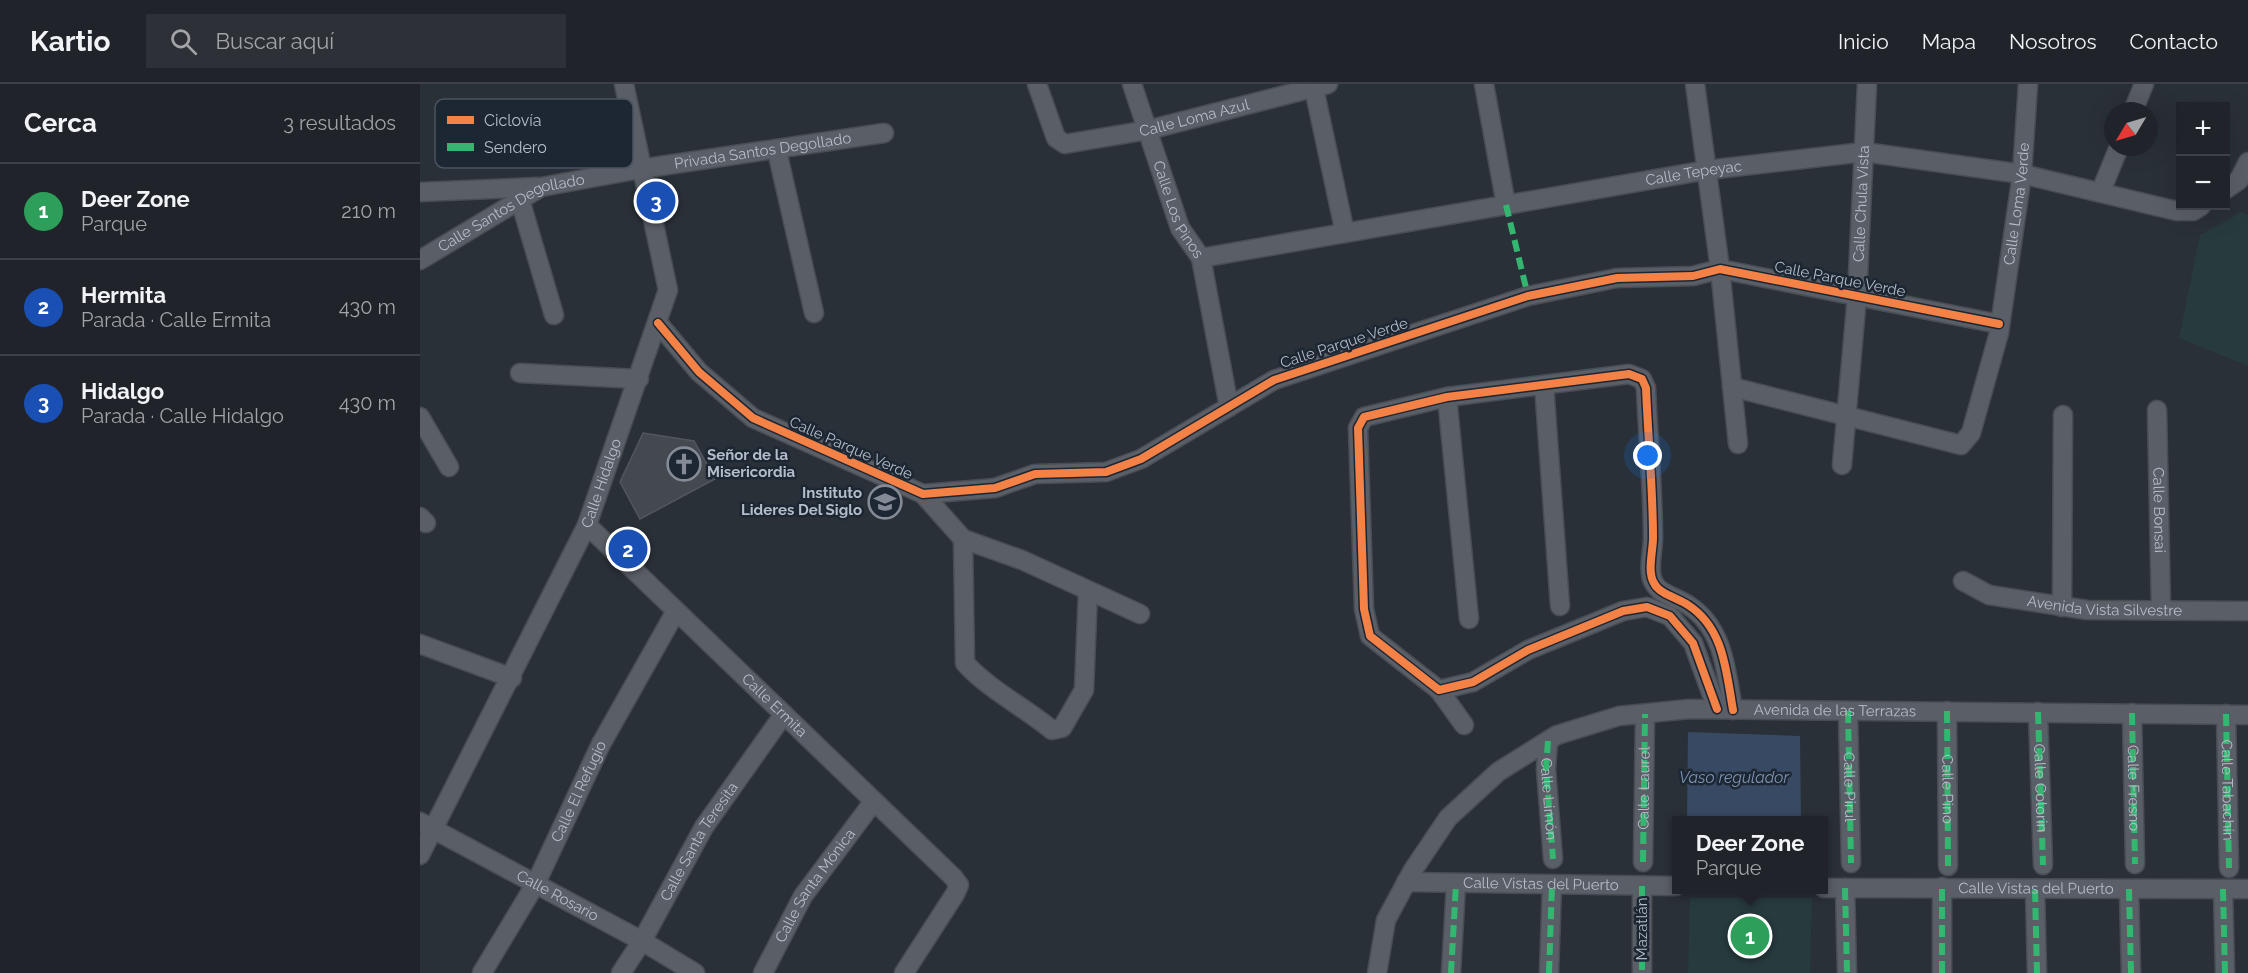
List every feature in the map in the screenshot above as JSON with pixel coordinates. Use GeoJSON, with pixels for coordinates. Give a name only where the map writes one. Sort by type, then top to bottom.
{"type":"FeatureCollection","features":[{"type":"Feature","properties":{"kind":"street","name":"Calle Hidalgo"},"geometry":{"type":"LineString","coordinates":[[624,84],[627,99]]}},
{"type":"Feature","properties":{"kind":"street","name":"Calle Loma Azul"},"geometry":{"type":"LineString","coordinates":[[1037,84],[1059,142],[1065,144],[1148,130],[1318,85]]}},
{"type":"Feature","properties":{"kind":"street","name":"Calle Los Pinos"},"geometry":{"type":"LineString","coordinates":[[1132,84],[1180,228],[1201,258],[1229,407]]}},
{"type":"Feature","properties":{"kind":"street"},"geometry":{"type":"LineString","coordinates":[[1484,84],[1506,205]]}},
{"type":"Feature","properties":{"kind":"street"},"geometry":{"type":"LineString","coordinates":[[1695,84],[1720,269],[1738,444]]}},
{"type":"Feature","properties":{"kind":"street","name":"Calle Chula Vista"},"geometry":{"type":"LineString","coordinates":[[1842,465],[1857,296],[1868,84]]}},
{"type":"Feature","properties":{"kind":"street","name":"Calle Loma Verde"},"geometry":{"type":"LineString","coordinates":[[1846,417],[1961,445],[1971,433],[1999,324],[2022,174],[2028,84]]}},
{"type":"Feature","properties":{"kind":"street"},"geometry":{"type":"LineString","coordinates":[[2137,102],[2144,84]]}},
{"type":"Feature","properties":{"kind":"street"},"geometry":{"type":"LineString","coordinates":[[1318,85],[1346,233]]}},
{"type":"Feature","properties":{"kind":"street","name":"Calle Hidalgo"},"geometry":{"type":"LineString","coordinates":[[420,855],[427,826],[512,678],[587,525],[669,290],[633,132]]}},
{"type":"Feature","properties":{"kind":"street","name":"Privada Santos Degollado"},"geometry":{"type":"LineString","coordinates":[[640,170],[884,133]]}},
{"type":"Feature","properties":{"kind":"street"},"geometry":{"type":"LineString","coordinates":[[777,151],[814,313]]}},
{"type":"Feature","properties":{"kind":"street","name":"Calle Tepeyac"},"geometry":{"type":"LineString","coordinates":[[1201,258],[1707,170],[1864,152],[2022,174],[2176,206]]}},
{"type":"Feature","properties":{"kind":"street"},"geometry":{"type":"LineString","coordinates":[[2101,191],[2115,156]]}},
{"type":"Feature","properties":{"kind":"street"},"geometry":{"type":"LineString","coordinates":[[2238,185],[2248,162]]}},
{"type":"Feature","properties":{"kind":"street","name":"Calle Santos Degollado"},"geometry":{"type":"LineString","coordinates":[[420,260],[541,187],[640,170]]}},
{"type":"Feature","properties":{"kind":"street"},"geometry":{"type":"LineString","coordinates":[[420,192],[541,187]]}},
{"type":"Feature","properties":{"kind":"street"},"geometry":{"type":"LineString","coordinates":[[520,200],[554,315]]}},
{"type":"Feature","properties":{"kind":"street","name":"Calle Parque Verde"},"geometry":{"type":"LineString","coordinates":[[658,323],[699,372],[753,418],[923,494],[995,488],[1035,474],[1106,472],[1141,459],[1274,380],[1528,296],[1617,278],[1693,276],[1720,269],[1999,324]]}},
{"type":"Feature","properties":{"kind":"street"},"geometry":{"type":"LineString","coordinates":[[520,374],[639,379]]}},
{"type":"Feature","properties":{"kind":"street"},"geometry":{"type":"LineString","coordinates":[[1464,725],[1439,690],[1370,636],[1364,609],[1358,428],[1364,417],[1374,412],[1447,397],[1629,374],[1642,379],[1646,388],[1653,538],[1651,577],[1654,584],[1688,605],[1714,630],[1723,657],[1725,709]]}},
{"type":"Feature","properties":{"kind":"street"},"geometry":{"type":"LineString","coordinates":[[1544,385],[1560,606]]}},
{"type":"Feature","properties":{"kind":"street"},"geometry":{"type":"LineString","coordinates":[[1732,387],[1846,417]]}},
{"type":"Feature","properties":{"kind":"street"},"geometry":{"type":"LineString","coordinates":[[1447,397],[1469,618]]}},
{"type":"Feature","properties":{"kind":"street","name":"Calle Bonsai"},"geometry":{"type":"LineString","coordinates":[[2157,410],[2161,610]]}},
{"type":"Feature","properties":{"kind":"street"},"geometry":{"type":"LineString","coordinates":[[2062,607],[2064,415]]}},
{"type":"Feature","properties":{"kind":"street"},"geometry":{"type":"LineString","coordinates":[[420,417],[449,467]]}},
{"type":"Feature","properties":{"kind":"street"},"geometry":{"type":"LineString","coordinates":[[923,494],[963,540],[1022,560],[1140,614]]}},
{"type":"Feature","properties":{"kind":"street","name":"Calle Ermita"},"geometry":{"type":"LineString","coordinates":[[587,525],[954,877],[959,885],[956,894],[904,973]]}},
{"type":"Feature","properties":{"kind":"street"},"geometry":{"type":"LineString","coordinates":[[963,540],[965,663],[975,675],[1021,705],[1052,730],[1062,728],[1084,690],[1088,591]]}},
{"type":"Feature","properties":{"kind":"street","name":"Avenida Vista Silvestre"},"geometry":{"type":"LineString","coordinates":[[1963,581],[1989,595],[2062,607],[2248,611]]}},
{"type":"Feature","properties":{"kind":"street"},"geometry":{"type":"LineString","coordinates":[[1439,690],[1473,682],[1528,650],[1623,611],[1647,607],[1670,616],[1694,643],[1725,709]]}},
{"type":"Feature","properties":{"kind":"street","name":"Calle El Refugio"},"geometry":{"type":"LineString","coordinates":[[482,973],[536,883],[601,744],[676,611]]}},
{"type":"Feature","properties":{"kind":"street"},"geometry":{"type":"LineString","coordinates":[[420,644],[512,678]]}},
{"type":"Feature","properties":{"kind":"street","name":"Avenida de las Terrazas"},"geometry":{"type":"LineString","coordinates":[[1377,973],[1386,920],[1406,882],[1448,818],[1498,772],[1557,735],[1619,716],[1689,709],[2248,715]]}},
{"type":"Feature","properties":{"kind":"street","name":"Calle Pirul"},"geometry":{"type":"LineString","coordinates":[[1848,711],[1851,864]]}},
{"type":"Feature","properties":{"kind":"street","name":"Calle Pino"},"geometry":{"type":"LineString","coordinates":[[1947,711],[1948,866]]}},
{"type":"Feature","properties":{"kind":"street","name":"Calle Colorin"},"geometry":{"type":"LineString","coordinates":[[2038,712],[2043,865]]}},
{"type":"Feature","properties":{"kind":"street","name":"Calle Fresno"},"geometry":{"type":"LineString","coordinates":[[2132,713],[2135,864]]}},
{"type":"Feature","properties":{"kind":"street","name":"Calle Santa Teresita"},"geometry":{"type":"LineString","coordinates":[[621,973],[642,941],[704,827],[784,714]]}},
{"type":"Feature","properties":{"kind":"street","name":"Calle Laurel"},"geometry":{"type":"LineString","coordinates":[[1643,862],[1645,714]]}},
{"type":"Feature","properties":{"kind":"street","name":"Calle Tabachín"},"geometry":{"type":"LineString","coordinates":[[2226,714],[2229,868]]}},
{"type":"Feature","properties":{"kind":"street","name":"Calle Limón"},"geometry":{"type":"LineString","coordinates":[[1548,741],[1546,770],[1553,859]]}},
{"type":"Feature","properties":{"kind":"street","name":"Calle Santa Mónica"},"geometry":{"type":"LineString","coordinates":[[763,973],[803,896],[874,801]]}},
{"type":"Feature","properties":{"kind":"street","name":"Calle Rosario"},"geometry":{"type":"LineString","coordinates":[[427,826],[642,941],[694,973]]}},
{"type":"Feature","properties":{"kind":"street","name":"Calle Vistas del Puerto"},"geometry":{"type":"LineString","coordinates":[[1406,882],[1672,886]]}},
{"type":"Feature","properties":{"kind":"street"},"geometry":{"type":"LineString","coordinates":[[1451,973],[1456,884]]}},
{"type":"Feature","properties":{"kind":"street"},"geometry":{"type":"LineString","coordinates":[[1549,973],[1552,885]]}},
{"type":"Feature","properties":{"kind":"street","name":"Mazatlán"},"geometry":{"type":"LineString","coordinates":[[1642,886],[1642,973]]}},
{"type":"Feature","properties":{"kind":"street"},"geometry":{"type":"LineString","coordinates":[[1942,887],[1942,973]]}},
{"type":"Feature","properties":{"kind":"street","name":"Calle Vistas del Puerto"},"geometry":{"type":"LineString","coordinates":[[1828,888],[2248,890]]}},
{"type":"Feature","properties":{"kind":"street"},"geometry":{"type":"LineString","coordinates":[[1845,888],[1847,973]]}},
{"type":"Feature","properties":{"kind":"street"},"geometry":{"type":"LineString","coordinates":[[2130,889],[2131,973]]}},
{"type":"Feature","properties":{"kind":"street"},"geometry":{"type":"LineString","coordinates":[[2223,889],[2225,973]]}},
{"type":"Feature","properties":{"kind":"street"},"geometry":{"type":"LineString","coordinates":[[2035,890],[2037,973]]}},
{"type":"Feature","properties":{"kind":"green space"},"geometry":{"type":"Polygon","coordinates":[[[2241,212],[2248,215],[2248,366],[2179,338],[2200,235],[2241,212]]]}},
{"type":"Feature","properties":{"kind":"green space"},"geometry":{"type":"Polygon","coordinates":[[[1690,898],[1812,898],[1810,973],[1688,973],[1690,898]]]}},
{"type":"Feature","properties":{"kind":"water","name":"Vaso regulador"},"geometry":{"type":"Polygon","coordinates":[[[1688,732],[1800,736],[1801,816],[1687,816],[1688,732]]]}},
{"type":"Feature","properties":{"kind":"building"},"geometry":{"type":"Polygon","coordinates":[[[643,433],[694,441],[715,479],[640,519],[620,482],[643,433]]]}},
{"type":"Feature","properties":{"kind":"marked path"},"geometry":{"type":"LineString","coordinates":[[1506,205],[1528,296]]}},
{"type":"Feature","properties":{"kind":"marked path"},"geometry":{"type":"LineString","coordinates":[[1848,711],[1851,863]]}},
{"type":"Feature","properties":{"kind":"marked path"},"geometry":{"type":"LineString","coordinates":[[1947,711],[1948,866]]}},
{"type":"Feature","properties":{"kind":"marked path"},"geometry":{"type":"LineString","coordinates":[[2038,712],[2043,865]]}},
{"type":"Feature","properties":{"kind":"marked path"},"geometry":{"type":"LineString","coordinates":[[2132,713],[2135,864]]}},
{"type":"Feature","properties":{"kind":"marked path"},"geometry":{"type":"LineString","coordinates":[[1643,862],[1645,714]]}},
{"type":"Feature","properties":{"kind":"marked path"},"geometry":{"type":"LineString","coordinates":[[2226,714],[2229,868]]}},
{"type":"Feature","properties":{"kind":"marked path"},"geometry":{"type":"LineString","coordinates":[[1548,741],[1546,769],[1553,859]]}},
{"type":"Feature","properties":{"kind":"marked path"},"geometry":{"type":"LineString","coordinates":[[1451,973],[1456,884]]}},
{"type":"Feature","properties":{"kind":"marked path"},"geometry":{"type":"LineString","coordinates":[[1549,973],[1552,885]]}},
{"type":"Feature","properties":{"kind":"marked path"},"geometry":{"type":"LineString","coordinates":[[1642,886],[1642,973]]}},
{"type":"Feature","properties":{"kind":"marked path"},"geometry":{"type":"LineString","coordinates":[[1942,887],[1942,973]]}},
{"type":"Feature","properties":{"kind":"marked path"},"geometry":{"type":"LineString","coordinates":[[1845,888],[1847,973]]}},
{"type":"Feature","properties":{"kind":"marked path"},"geometry":{"type":"LineString","coordinates":[[2129,889],[2131,973]]}},
{"type":"Feature","properties":{"kind":"marked path"},"geometry":{"type":"LineString","coordinates":[[2223,889],[2225,973]]}},
{"type":"Feature","properties":{"kind":"marked path"},"geometry":{"type":"LineString","coordinates":[[2035,890],[2037,973]]}},
{"type":"Feature","properties":{"kind":"cycle path"},"geometry":{"type":"LineString","coordinates":[[658,323],[699,372],[753,418],[923,494],[995,488],[1035,474],[1106,472],[1141,459],[1274,380],[1528,296],[1617,278],[1693,276],[1720,269],[1999,324]]}},
{"type":"Feature","properties":{"kind":"cycle path"},"geometry":{"type":"LineString","coordinates":[[1717,709],[1693,643],[1670,616],[1647,607],[1623,611],[1528,650],[1473,682],[1439,690],[1370,636],[1364,609],[1358,428],[1364,417],[1447,397],[1629,374],[1642,379],[1646,388],[1651,482],[1652,578],[1656,587],[1688,605],[1709,626],[1721,652],[1733,710]]}},
{"type":"Feature","properties":{"kind":"place","name":"Hidalgo"},"geometry":{"type":"Point","coordinates":[656,201]}},
{"type":"Feature","properties":{"kind":"place","name":"Señor de la Misericordia"},"geometry":{"type":"Point","coordinates":[684,464]}},
{"type":"Feature","properties":{"kind":"place","name":"Instituto Lideres Del Siglo"},"geometry":{"type":"Point","coordinates":[885,502]}},
{"type":"Feature","properties":{"kind":"place","name":"Hermita"},"geometry":{"type":"Point","coordinates":[628,549]}},
{"type":"Feature","properties":{"kind":"place","name":"Deer Zone"},"geometry":{"type":"Point","coordinates":[1750,936]}}]}
